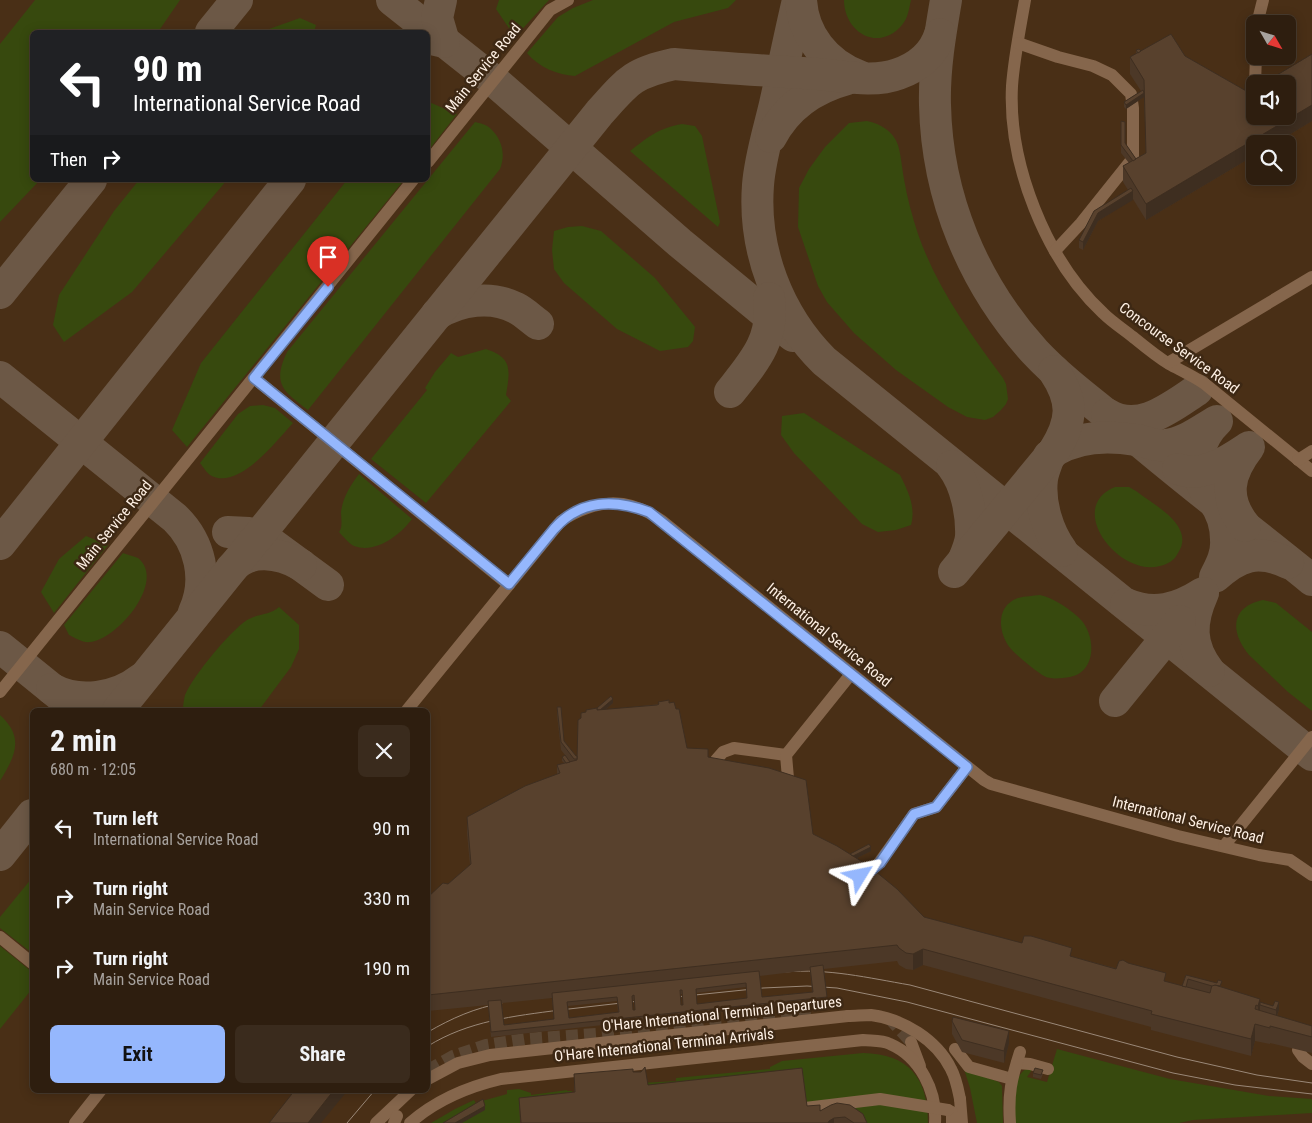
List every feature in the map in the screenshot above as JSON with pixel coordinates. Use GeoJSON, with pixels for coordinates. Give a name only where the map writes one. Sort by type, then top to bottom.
{"type":"FeatureCollection","features":[{"type":"Feature","properties":{"kind":"street","name":"Main Service Road"},"geometry":{"type":"LineString","coordinates":[[430,160],[550,10],[568,0]]}},
{"type":"Feature","properties":{"kind":"street","name":"Concourse Service Road"},"geometry":{"type":"LineString","coordinates":[[1025,0],[1012,86],[1012,112],[1021,170],[1042,227],[1055,251],[1075,281],[1104,314],[1168,363],[1189,373],[1205,384],[1312,471]]}},
{"type":"Feature","properties":{"kind":"street"},"geometry":{"type":"LineString","coordinates":[[1259,15],[1263,0]]}},
{"type":"Feature","properties":{"kind":"street"},"geometry":{"type":"LineString","coordinates":[[1018,43],[1058,57],[1093,66],[1112,75],[1130,94],[1133,108],[1134,158],[1081,223],[1055,251]]}},
{"type":"Feature","properties":{"kind":"street","name":"Main Service Road"},"geometry":{"type":"LineString","coordinates":[[0,692],[411,182]]}},
{"type":"Feature","properties":{"kind":"street"},"geometry":{"type":"LineString","coordinates":[[1168,363],[1312,277]]}},
{"type":"Feature","properties":{"kind":"street"},"geometry":{"type":"LineString","coordinates":[[254,378],[509,584]]}},
{"type":"Feature","properties":{"kind":"street"},"geometry":{"type":"LineString","coordinates":[[1298,460],[1312,451]]}},
{"type":"Feature","properties":{"kind":"street","name":"International Service Road"},"geometry":{"type":"LineString","coordinates":[[409,708],[561,521],[573,514],[601,504],[613,502],[626,504],[649,512],[662,521],[967,767],[991,784],[1107,817],[1258,855],[1290,860],[1312,875]]}},
{"type":"Feature","properties":{"kind":"street"},"geometry":{"type":"LineString","coordinates":[[789,790],[786,755],[851,674]]}},
{"type":"Feature","properties":{"kind":"street"},"geometry":{"type":"LineString","coordinates":[[1224,846],[1312,737]]}},
{"type":"Feature","properties":{"kind":"street"},"geometry":{"type":"LineString","coordinates":[[715,774],[716,760],[723,752],[734,748],[786,755]]}},
{"type":"Feature","properties":{"kind":"street"},"geometry":{"type":"LineString","coordinates":[[855,873],[870,862],[914,814],[936,807],[967,767]]}},
{"type":"Feature","properties":{"kind":"street"},"geometry":{"type":"LineString","coordinates":[[0,937],[30,961]]}},
{"type":"Feature","properties":{"kind":"street","name":"O'Hare International Terminal Departures"},"geometry":{"type":"LineString","coordinates":[[430,1078],[458,1063],[490,1055],[870,1015],[905,1026],[931,1043],[951,1069],[960,1099],[962,1123]]}},
{"type":"Feature","properties":{"kind":"street","name":"O'Hare International Terminal Arrivals"},"geometry":{"type":"LineString","coordinates":[[410,1123],[442,1100],[464,1089],[501,1079],[863,1040],[889,1043],[903,1052],[921,1071]]}},
{"type":"Feature","properties":{"kind":"street","name":"O'Hare International Terminal Arrivals"},"geometry":{"type":"LineString","coordinates":[[911,1042],[935,1102],[935,1123]]}},
{"type":"Feature","properties":{"kind":"street"},"geometry":{"type":"LineString","coordinates":[[955,1049],[969,1067],[1012,1079]]}},
{"type":"Feature","properties":{"kind":"street"},"geometry":{"type":"LineString","coordinates":[[1010,1123],[1009,1097],[1018,1057],[1030,1064],[1048,1069]]}},
{"type":"Feature","properties":{"kind":"street"},"geometry":{"type":"LineString","coordinates":[[74,1123],[99,1093]]}},
{"type":"Feature","properties":{"kind":"street"},"geometry":{"type":"LineString","coordinates":[[376,1123],[408,1093]]}},
{"type":"Feature","properties":{"kind":"street"},"geometry":{"type":"LineString","coordinates":[[805,1108],[880,1099],[948,1110],[952,1112],[952,1123]]}},
{"type":"Feature","properties":{"kind":"shaded area"},"geometry":{"type":"Polygon","coordinates":[[[0,0],[1312,0],[1312,1123],[0,1123],[0,0]]]}},
{"type":"Feature","properties":{"kind":"green space"},"geometry":{"type":"Polygon","coordinates":[[[35,0],[180,0],[159,30],[30,30],[30,182],[38,182],[0,222],[0,44],[35,0]]]}},
{"type":"Feature","properties":{"kind":"green space"},"geometry":{"type":"Polygon","coordinates":[[[499,0],[549,0],[515,37],[496,9],[499,0]]]}},
{"type":"Feature","properties":{"kind":"green space"},"geometry":{"type":"Polygon","coordinates":[[[593,0],[736,0],[728,8],[674,22],[575,76],[549,69],[527,53],[558,17],[573,8],[593,0]]]}},
{"type":"Feature","properties":{"kind":"green space"},"geometry":{"type":"Polygon","coordinates":[[[844,0],[911,0],[907,16],[902,25],[893,33],[873,38],[864,35],[856,29],[850,21],[844,0]]]}},
{"type":"Feature","properties":{"kind":"green space"},"geometry":{"type":"Polygon","coordinates":[[[300,18],[316,25],[315,30],[269,29],[300,18]]]}},
{"type":"Feature","properties":{"kind":"green space"},"geometry":{"type":"Polygon","coordinates":[[[430,102],[457,114],[430,148],[430,102]]]}},
{"type":"Feature","properties":{"kind":"green space"},"geometry":{"type":"Polygon","coordinates":[[[867,121],[886,129],[896,140],[910,207],[926,254],[955,309],[1006,384],[1008,399],[1001,410],[993,417],[985,420],[967,417],[948,407],[896,370],[854,333],[827,302],[818,286],[798,227],[799,188],[809,169],[825,147],[849,123],[867,121]]]}},
{"type":"Feature","properties":{"kind":"green space"},"geometry":{"type":"Polygon","coordinates":[[[475,122],[489,127],[500,142],[503,158],[500,169],[308,410],[286,392],[282,386],[280,372],[287,352],[426,182],[430,182],[430,177],[475,122]]]}},
{"type":"Feature","properties":{"kind":"green space"},"geometry":{"type":"Polygon","coordinates":[[[682,124],[695,126],[702,136],[720,222],[718,227],[630,151],[654,134],[682,124]]]}},
{"type":"Feature","properties":{"kind":"green space"},"geometry":{"type":"Polygon","coordinates":[[[137,182],[225,182],[132,292],[64,342],[53,325],[59,295],[114,211],[137,182]]]}},
{"type":"Feature","properties":{"kind":"green space"},"geometry":{"type":"Polygon","coordinates":[[[345,182],[402,182],[187,447],[172,430],[201,363],[345,182]]]}},
{"type":"Feature","properties":{"kind":"green space"},"geometry":{"type":"Polygon","coordinates":[[[582,226],[601,231],[655,278],[695,327],[693,341],[688,347],[660,351],[617,329],[564,283],[554,269],[552,250],[554,231],[582,226]]]}},
{"type":"Feature","properties":{"kind":"green space"},"geometry":{"type":"Polygon","coordinates":[[[486,349],[501,356],[508,366],[506,395],[511,401],[426,503],[371,459],[427,390],[425,388],[435,372],[451,353],[458,357],[486,349]]]}},
{"type":"Feature","properties":{"kind":"green space"},"geometry":{"type":"Polygon","coordinates":[[[263,405],[275,408],[293,423],[256,462],[244,470],[233,476],[221,478],[210,475],[200,463],[238,414],[250,406],[263,405]]]}},
{"type":"Feature","properties":{"kind":"green space"},"geometry":{"type":"Polygon","coordinates":[[[804,413],[900,475],[912,505],[911,525],[896,530],[878,532],[862,524],[794,453],[781,435],[782,416],[804,413]]]}},
{"type":"Feature","properties":{"kind":"green space"},"geometry":{"type":"Polygon","coordinates":[[[359,474],[412,519],[387,542],[362,548],[348,542],[339,532],[343,501],[359,474]]]}},
{"type":"Feature","properties":{"kind":"green space"},"geometry":{"type":"Polygon","coordinates":[[[1115,487],[1129,487],[1136,491],[1162,510],[1177,525],[1182,534],[1182,543],[1173,560],[1160,566],[1144,567],[1128,561],[1114,551],[1103,538],[1096,524],[1095,509],[1101,497],[1115,487]]]}},
{"type":"Feature","properties":{"kind":"green space"},"geometry":{"type":"Polygon","coordinates":[[[86,536],[108,545],[54,613],[41,592],[59,559],[86,536]]]}},
{"type":"Feature","properties":{"kind":"green space"},"geometry":{"type":"Polygon","coordinates":[[[123,553],[138,558],[145,568],[147,581],[143,594],[135,608],[125,621],[101,639],[87,642],[69,635],[64,625],[123,553]]]}},
{"type":"Feature","properties":{"kind":"green space"},"geometry":{"type":"Polygon","coordinates":[[[1040,595],[1068,609],[1087,628],[1090,636],[1091,654],[1085,669],[1079,674],[1064,678],[1044,676],[1011,649],[1003,636],[1001,621],[1005,607],[1018,598],[1040,595]]]}},
{"type":"Feature","properties":{"kind":"green space"},"geometry":{"type":"Polygon","coordinates":[[[1263,600],[1276,603],[1312,632],[1312,711],[1288,692],[1249,655],[1239,638],[1236,622],[1239,614],[1252,603],[1263,600]]]}},
{"type":"Feature","properties":{"kind":"green space"},"geometry":{"type":"Polygon","coordinates":[[[279,607],[299,625],[299,649],[291,667],[260,708],[183,708],[185,695],[189,687],[222,644],[247,620],[276,610],[279,607]]]}},
{"type":"Feature","properties":{"kind":"green space"},"geometry":{"type":"Polygon","coordinates":[[[0,715],[13,732],[15,747],[10,763],[0,781],[0,715]]]}},
{"type":"Feature","properties":{"kind":"green space"},"geometry":{"type":"Polygon","coordinates":[[[30,880],[30,951],[0,928],[0,917],[30,880]]]}},
{"type":"Feature","properties":{"kind":"green space"},"geometry":{"type":"Polygon","coordinates":[[[0,946],[30,970],[30,992],[0,1029],[0,946]]]}},
{"type":"Feature","properties":{"kind":"green space"},"geometry":{"type":"Polygon","coordinates":[[[1057,1049],[1170,1079],[1269,1096],[1312,1099],[1312,1113],[1193,1120],[1179,1123],[1015,1123],[1015,1092],[1019,1077],[1023,1071],[1029,1068],[1032,1070],[1027,1077],[1047,1082],[1057,1049]]]}},
{"type":"Feature","properties":{"kind":"green space"},"geometry":{"type":"Polygon","coordinates":[[[863,1053],[879,1054],[893,1058],[913,1072],[920,1081],[924,1093],[928,1123],[853,1123],[648,1101],[641,1083],[676,1081],[676,1078],[770,1069],[770,1067],[782,1061],[863,1053]]]}},
{"type":"Feature","properties":{"kind":"green space"},"geometry":{"type":"Polygon","coordinates":[[[964,1069],[999,1082],[1002,1086],[1003,1123],[977,1123],[964,1069]]]}},
{"type":"Feature","properties":{"kind":"green space"},"geometry":{"type":"Polygon","coordinates":[[[519,1089],[531,1093],[531,1095],[567,1090],[572,1091],[573,1097],[520,1114],[520,1123],[431,1123],[474,1100],[477,1105],[482,1101],[507,1094],[507,1090],[519,1089]]]}},
{"type":"Feature","properties":{"kind":"building"},"geometry":{"type":"Polygon","coordinates":[[[1171,34],[1185,56],[1246,91],[1246,125],[1278,125],[1262,135],[1246,135],[1246,144],[1146,204],[1123,166],[1146,153],[1144,80],[1130,57],[1171,34]]]}},
{"type":"Feature","properties":{"kind":"building"},"geometry":{"type":"Polygon","coordinates":[[[1312,54],[1312,105],[1296,115],[1296,75],[1277,75],[1312,54]]]}},
{"type":"Feature","properties":{"kind":"building"},"geometry":{"type":"Polygon","coordinates":[[[1143,90],[1144,93],[1126,105],[1124,102],[1143,90]]]}},
{"type":"Feature","properties":{"kind":"building"},"geometry":{"type":"Polygon","coordinates":[[[1121,121],[1125,122],[1125,143],[1136,159],[1133,161],[1121,145],[1121,121]]]}},
{"type":"Feature","properties":{"kind":"building"},"geometry":{"type":"Polygon","coordinates":[[[1131,188],[1133,191],[1098,213],[1083,242],[1079,240],[1094,211],[1131,188]]]}},
{"type":"Feature","properties":{"kind":"building"},"geometry":{"type":"Polygon","coordinates":[[[611,696],[613,699],[600,710],[597,710],[597,708],[611,696]]]}},
{"type":"Feature","properties":{"kind":"building"},"geometry":{"type":"Polygon","coordinates":[[[669,700],[669,703],[674,702],[676,709],[679,709],[687,748],[708,749],[708,757],[769,768],[806,780],[813,834],[869,866],[897,889],[924,917],[1022,943],[1024,936],[1031,936],[1072,948],[1070,956],[1116,969],[1119,961],[1123,960],[1166,973],[1164,981],[1210,993],[1212,985],[1215,985],[1260,999],[1255,1009],[1312,1026],[1312,1037],[1255,1024],[1251,1039],[1151,1014],[1152,1011],[923,949],[913,954],[906,953],[897,945],[430,995],[430,895],[443,883],[448,884],[471,864],[467,817],[525,786],[560,773],[557,765],[577,760],[578,720],[581,718],[581,713],[597,708],[597,710],[657,705],[659,704],[658,702],[669,700]]]}},
{"type":"Feature","properties":{"kind":"building"},"geometry":{"type":"Polygon","coordinates":[[[557,707],[561,707],[564,741],[577,756],[577,759],[574,759],[561,742],[557,707]]]}},
{"type":"Feature","properties":{"kind":"building"},"geometry":{"type":"Polygon","coordinates":[[[565,755],[570,762],[566,763],[562,757],[565,755]]]}},
{"type":"Feature","properties":{"kind":"building"},"geometry":{"type":"Polygon","coordinates":[[[869,844],[871,847],[853,856],[850,854],[869,844]]]}},
{"type":"Feature","properties":{"kind":"building"},"geometry":{"type":"Polygon","coordinates":[[[823,965],[827,997],[491,1032],[488,1001],[501,1000],[504,1025],[554,1019],[552,993],[759,971],[762,997],[813,992],[810,967],[823,965]],[[746,983],[696,989],[697,1004],[747,998],[746,983]],[[680,990],[681,1005],[683,1005],[682,990],[680,990]],[[634,995],[632,996],[633,1010],[635,1010],[634,995]],[[617,997],[567,1002],[569,1018],[619,1012],[617,997]]]}},
{"type":"Feature","properties":{"kind":"building"},"geometry":{"type":"Polygon","coordinates":[[[1186,975],[1217,983],[1218,980],[1222,981],[1220,986],[1212,986],[1188,979],[1186,987],[1182,986],[1186,975]]]}},
{"type":"Feature","properties":{"kind":"building"},"geometry":{"type":"Polygon","coordinates":[[[1275,1001],[1279,1002],[1276,1010],[1260,1005],[1260,1002],[1273,1006],[1275,1001]]]}},
{"type":"Feature","properties":{"kind":"building"},"geometry":{"type":"Polygon","coordinates":[[[953,1017],[1009,1031],[1004,1051],[962,1040],[952,1021],[953,1017]]]}},
{"type":"Feature","properties":{"kind":"building"},"geometry":{"type":"Polygon","coordinates":[[[645,1067],[648,1085],[802,1068],[807,1106],[820,1105],[820,1111],[837,1103],[850,1105],[863,1114],[867,1123],[854,1123],[845,1117],[834,1118],[828,1123],[521,1123],[519,1098],[575,1092],[574,1074],[633,1069],[633,1072],[641,1072],[645,1067]]]}},
{"type":"Feature","properties":{"kind":"building"},"geometry":{"type":"Polygon","coordinates":[[[1035,1068],[1043,1070],[1041,1075],[1033,1073],[1035,1068]]]}},
{"type":"Feature","properties":{"kind":"building"},"geometry":{"type":"Polygon","coordinates":[[[293,1093],[332,1093],[308,1123],[269,1123],[293,1093]]]}},
{"type":"Feature","properties":{"kind":"building"},"geometry":{"type":"Polygon","coordinates":[[[483,1099],[485,1106],[455,1123],[443,1123],[483,1099]]]}},
{"type":"Feature","properties":{"kind":"taxiway"},"geometry":{"type":"LineString","coordinates":[[213,30],[237,0]]}},
{"type":"Feature","properties":{"kind":"taxiway"},"geometry":{"type":"LineString","coordinates":[[392,0],[430,30]]}},
{"type":"Feature","properties":{"kind":"taxiway"},"geometry":{"type":"LineString","coordinates":[[435,40],[444,42],[437,18],[441,0]]}},
{"type":"Feature","properties":{"kind":"taxiway"},"geometry":{"type":"LineString","coordinates":[[798,0],[765,144],[758,185],[760,233],[765,257],[772,280],[794,323],[824,361],[1312,755]]}},
{"type":"Feature","properties":{"kind":"taxiway"},"geometry":{"type":"LineString","coordinates":[[801,0],[806,25],[818,47],[836,64],[859,76]]}},
{"type":"Feature","properties":{"kind":"taxiway"},"geometry":{"type":"LineString","coordinates":[[946,0],[935,79],[937,139],[951,206],[962,238],[994,298],[1013,326],[1059,376],[1312,580]]}},
{"type":"Feature","properties":{"kind":"taxiway"},"geometry":{"type":"LineString","coordinates":[[430,30],[493,80],[680,243],[793,336]]}},
{"type":"Feature","properties":{"kind":"taxiway"},"geometry":{"type":"LineString","coordinates":[[120,708],[600,112],[631,80],[649,71],[674,64],[858,78],[889,77],[912,68],[924,59],[934,48],[940,34]]}},
{"type":"Feature","properties":{"kind":"taxiway"},"geometry":{"type":"LineString","coordinates":[[771,137],[793,107],[813,93],[847,79]]}},
{"type":"Feature","properties":{"kind":"taxiway"},"geometry":{"type":"LineString","coordinates":[[0,293],[89,182]]}},
{"type":"Feature","properties":{"kind":"taxiway"},"geometry":{"type":"LineString","coordinates":[[0,544],[288,182]]}},
{"type":"Feature","properties":{"kind":"taxiway"},"geometry":{"type":"LineString","coordinates":[[730,392],[754,360],[766,338],[770,313],[769,298]]}},
{"type":"Feature","properties":{"kind":"taxiway"},"geometry":{"type":"LineString","coordinates":[[437,314],[456,305],[486,300],[496,301],[516,308],[538,324]]}},
{"type":"Feature","properties":{"kind":"taxiway"},"geometry":{"type":"LineString","coordinates":[[954,572],[1054,451],[1065,430],[1069,411],[1068,402],[1061,382],[1054,371]]}},
{"type":"Feature","properties":{"kind":"taxiway"},"geometry":{"type":"LineString","coordinates":[[0,377],[175,518],[184,528],[191,538],[200,562],[201,587],[199,600],[194,612]]}},
{"type":"Feature","properties":{"kind":"taxiway"},"geometry":{"type":"LineString","coordinates":[[1107,414],[1119,419],[1143,420],[1166,410],[1197,390]]}},
{"type":"Feature","properties":{"kind":"taxiway"},"geometry":{"type":"LineString","coordinates":[[1054,451],[1073,442],[1104,437],[1136,440],[1158,445],[1173,444],[1193,436],[1217,421],[1202,443],[1198,461],[1200,479],[1218,509],[1225,529],[1226,550],[1215,577],[1232,564],[1249,556],[1267,556],[1288,563]]}},
{"type":"Feature","properties":{"kind":"taxiway"},"geometry":{"type":"LineString","coordinates":[[1178,469],[1188,471],[1206,470],[1233,458],[1249,447],[1236,467],[1231,486],[1233,506],[1245,526]]}},
{"type":"Feature","properties":{"kind":"taxiway"},"geometry":{"type":"LineString","coordinates":[[1049,456],[1041,488],[1043,507],[1049,526],[1062,551]]}},
{"type":"Feature","properties":{"kind":"taxiway"},"geometry":{"type":"LineString","coordinates":[[952,466],[961,481],[970,519],[971,540],[964,559]]}},
{"type":"Feature","properties":{"kind":"taxiway"},"geometry":{"type":"LineString","coordinates":[[228,532],[249,533],[268,541],[328,585]]}},
{"type":"Feature","properties":{"kind":"taxiway"},"geometry":{"type":"LineString","coordinates":[[231,569],[247,557],[265,554],[284,557],[301,565]]}},
{"type":"Feature","properties":{"kind":"taxiway"},"geometry":{"type":"LineString","coordinates":[[1126,604],[1146,610],[1166,609],[1194,599],[1203,593],[1196,614],[1194,633],[1198,652],[1209,671]]}},
{"type":"Feature","properties":{"kind":"taxiway"},"geometry":{"type":"LineString","coordinates":[[1115,701],[1180,621]]}},
{"type":"Feature","properties":{"kind":"taxiway"},"geometry":{"type":"LineString","coordinates":[[0,647],[68,702]]}},
{"type":"Feature","properties":{"kind":"taxiway"},"geometry":{"type":"LineString","coordinates":[[52,689],[74,696],[98,697],[121,691],[141,679]]}},
{"type":"Feature","properties":{"kind":"taxiway"},"geometry":{"type":"LineString","coordinates":[[0,855],[30,818]]}},
{"type":"Feature","properties":{"kind":"tunnel"},"geometry":{"type":"LineString","coordinates":[[430,1069],[453,1056],[486,1045],[525,1039],[596,1034],[723,1020],[816,1014]]}},
{"type":"Feature","properties":{"kind":"tunnel"},"geometry":{"type":"LineString","coordinates":[[889,1018],[911,1042]]}},
{"type":"Feature","properties":{"kind":"tram line"},"geometry":{"type":"LineString","coordinates":[[785,972],[816,971],[910,985],[1177,1057],[1257,1075],[1312,1083]]}},
{"type":"Feature","properties":{"kind":"tram line"},"geometry":{"type":"LineString","coordinates":[[666,998],[763,988],[807,986],[837,988],[907,1002],[1173,1073],[1235,1085],[1312,1094]]}},
{"type":"Feature","properties":{"kind":"tram line"},"geometry":{"type":"LineString","coordinates":[[430,1045],[475,1025],[509,1017],[648,1000]]}},
{"type":"Feature","properties":{"kind":"tram line"},"geometry":{"type":"LineString","coordinates":[[430,1031],[464,1014],[502,1003]]}},
{"type":"Feature","properties":{"kind":"tram line"},"geometry":{"type":"LineString","coordinates":[[347,1123],[372,1093]]}},
{"type":"Feature","properties":{"kind":"route"},"geometry":{"type":"LineString","coordinates":[[328,287],[254,378],[509,584],[561,521],[573,514],[587,507],[613,502],[626,504],[649,512],[967,767],[936,807],[914,814],[880,863],[868,873],[860,876]]}}]}
